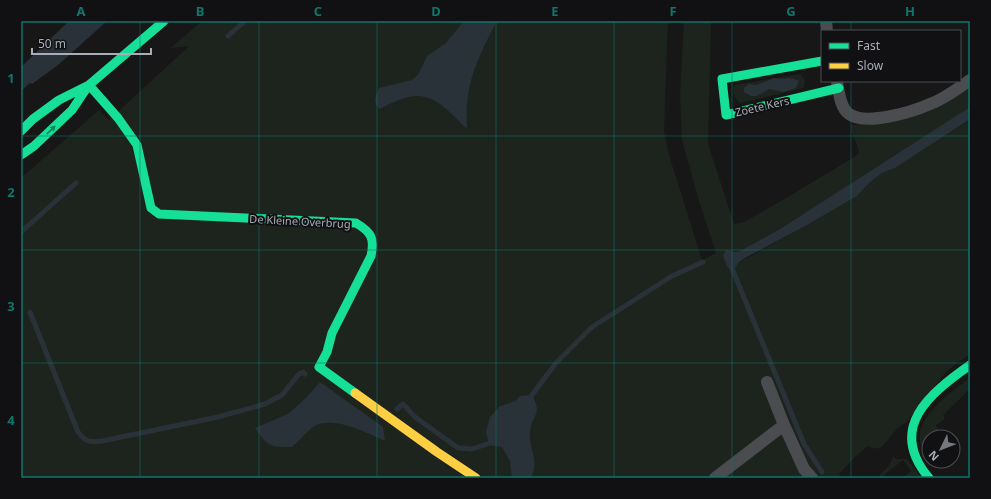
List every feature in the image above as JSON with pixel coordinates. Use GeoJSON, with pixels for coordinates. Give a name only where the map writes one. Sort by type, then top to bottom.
{"type":"FeatureCollection","features":[{"type":"Feature","properties":{"kind":"street"},"geometry":{"type":"LineString","coordinates":[[21,132],[33,119],[59,100],[89,85],[164,21]]}},
{"type":"Feature","properties":{"kind":"street","name":"Zoete Kers"},"geometry":{"type":"LineString","coordinates":[[821,61],[722,79],[726,115],[838,85],[843,106],[848,114],[867,119],[905,112],[931,104],[952,93],[970,80]]}},
{"type":"Feature","properties":{"kind":"street"},"geometry":{"type":"LineString","coordinates":[[21,155],[34,146],[72,110],[89,85]]}},
{"type":"Feature","properties":{"kind":"street","name":"De Kleine Overbrug"},"geometry":{"type":"LineString","coordinates":[[89,85],[118,118],[137,145],[151,208],[159,214],[356,223],[367,229],[374,246],[371,256],[332,333],[327,352],[319,367],[437,452],[476,478]]}},
{"type":"Feature","properties":{"kind":"street"},"geometry":{"type":"LineString","coordinates":[[929,478],[916,459],[912,447],[911,433],[914,419],[922,406],[933,394],[970,365]]}},
{"type":"Feature","properties":{"kind":"street"},"geometry":{"type":"LineString","coordinates":[[767,382],[804,469],[812,478]]}},
{"type":"Feature","properties":{"kind":"street"},"geometry":{"type":"LineString","coordinates":[[715,478],[784,425]]}},
{"type":"Feature","properties":{"kind":"shaded area"},"geometry":{"type":"Polygon","coordinates":[[[69,21],[107,21],[58,65],[32,84],[30,83],[21,91],[21,67],[69,21]]]}},
{"type":"Feature","properties":{"kind":"shaded area"},"geometry":{"type":"Polygon","coordinates":[[[202,21],[668,21],[664,131],[669,155],[702,260],[716,253],[699,201],[682,140],[680,96],[684,21],[711,21],[708,144],[734,224],[744,222],[856,156],[859,152],[851,125],[867,124],[970,86],[970,107],[780,229],[740,251],[737,252],[729,250],[738,263],[857,196],[869,183],[882,173],[895,168],[970,119],[970,354],[945,373],[906,423],[900,426],[883,445],[879,448],[868,446],[856,456],[839,474],[841,478],[21,478],[21,178],[99,110],[109,120],[189,46],[171,48],[202,21]]]}},
{"type":"Feature","properties":{"kind":"shaded area"},"geometry":{"type":"Polygon","coordinates":[[[464,21],[497,21],[483,48],[473,73],[468,99],[467,129],[438,102],[430,98],[414,96],[380,109],[376,105],[375,99],[379,88],[412,80],[418,75],[427,56],[446,43],[464,21]]]}},
{"type":"Feature","properties":{"kind":"shaded area"},"geometry":{"type":"Polygon","coordinates":[[[800,74],[805,80],[804,88],[740,103],[736,99],[733,92],[734,85],[772,79],[756,85],[747,95],[755,96],[769,89],[785,92],[786,78],[780,80],[775,78],[800,74]]]}},
{"type":"Feature","properties":{"kind":"shaded area"},"geometry":{"type":"Polygon","coordinates":[[[774,78],[792,78],[799,81],[796,88],[784,92],[769,89],[757,96],[750,96],[744,92],[744,88],[749,84],[756,85],[774,78]]]}},
{"type":"Feature","properties":{"kind":"shaded area"},"geometry":{"type":"Polygon","coordinates":[[[970,107],[970,119],[895,168],[882,173],[869,183],[857,196],[745,258],[738,263],[735,268],[728,268],[723,256],[726,250],[737,252],[740,251],[780,229],[970,107]]]}},
{"type":"Feature","properties":{"kind":"shaded area"},"geometry":{"type":"Polygon","coordinates":[[[970,378],[970,393],[968,391],[943,415],[945,419],[936,425],[938,429],[921,429],[921,443],[920,438],[921,428],[927,417],[943,399],[970,378]]]}},
{"type":"Feature","properties":{"kind":"shaded area"},"geometry":{"type":"Polygon","coordinates":[[[320,382],[383,427],[385,441],[349,426],[329,423],[313,427],[292,447],[270,445],[263,439],[255,428],[288,414],[306,398],[320,382]]]}},
{"type":"Feature","properties":{"kind":"shaded area"},"geometry":{"type":"Polygon","coordinates":[[[532,395],[537,407],[530,431],[534,460],[533,471],[531,478],[512,478],[510,461],[502,447],[489,444],[486,432],[490,417],[500,406],[516,401],[520,396],[532,395]]]}},
{"type":"Feature","properties":{"kind":"shaded area"},"geometry":{"type":"Polygon","coordinates":[[[893,456],[896,459],[907,459],[922,478],[903,478],[911,471],[903,460],[878,478],[888,466],[893,456]]]}},
{"type":"Feature","properties":{"kind":"waterway"},"geometry":{"type":"LineString","coordinates":[[228,36],[245,21]]}},
{"type":"Feature","properties":{"kind":"waterway"},"geometry":{"type":"LineString","coordinates":[[21,232],[76,183]]}},
{"type":"Feature","properties":{"kind":"waterway"},"geometry":{"type":"LineString","coordinates":[[729,261],[804,444],[822,472]]}},
{"type":"Feature","properties":{"kind":"waterway"},"geometry":{"type":"LineString","coordinates":[[530,400],[532,395],[556,363],[592,327],[672,276],[703,262]]}},
{"type":"Feature","properties":{"kind":"waterway"},"geometry":{"type":"LineString","coordinates":[[30,312],[78,432],[88,441],[102,441],[218,417],[265,404],[282,395],[299,374],[303,372],[305,374]]}},
{"type":"Feature","properties":{"kind":"waterway"},"geometry":{"type":"LineString","coordinates":[[397,409],[403,404],[415,417],[458,448],[472,449],[493,442]]}},
{"type":"Feature","properties":{"kind":"traffic: fast"},"geometry":{"type":"LineString","coordinates":[[21,131],[33,119],[59,100],[89,85],[164,21]]}},
{"type":"Feature","properties":{"kind":"traffic: fast"},"geometry":{"type":"LineString","coordinates":[[821,61],[722,79],[726,115],[839,88]]}},
{"type":"Feature","properties":{"kind":"traffic: fast"},"geometry":{"type":"LineString","coordinates":[[89,85],[118,118],[137,145],[151,208],[159,214],[356,223],[365,229],[371,236],[372,240],[371,256],[332,333],[327,352],[319,367],[355,393]]}},
{"type":"Feature","properties":{"kind":"traffic: fast"},"geometry":{"type":"LineString","coordinates":[[21,155],[34,146],[72,110],[88,86]]}},
{"type":"Feature","properties":{"kind":"traffic: fast"},"geometry":{"type":"LineString","coordinates":[[929,478],[917,460],[912,443],[913,428],[918,414],[928,400],[940,388],[970,365]]}},
{"type":"Feature","properties":{"kind":"traffic: slow"},"geometry":{"type":"LineString","coordinates":[[355,393],[476,478]]}}]}
